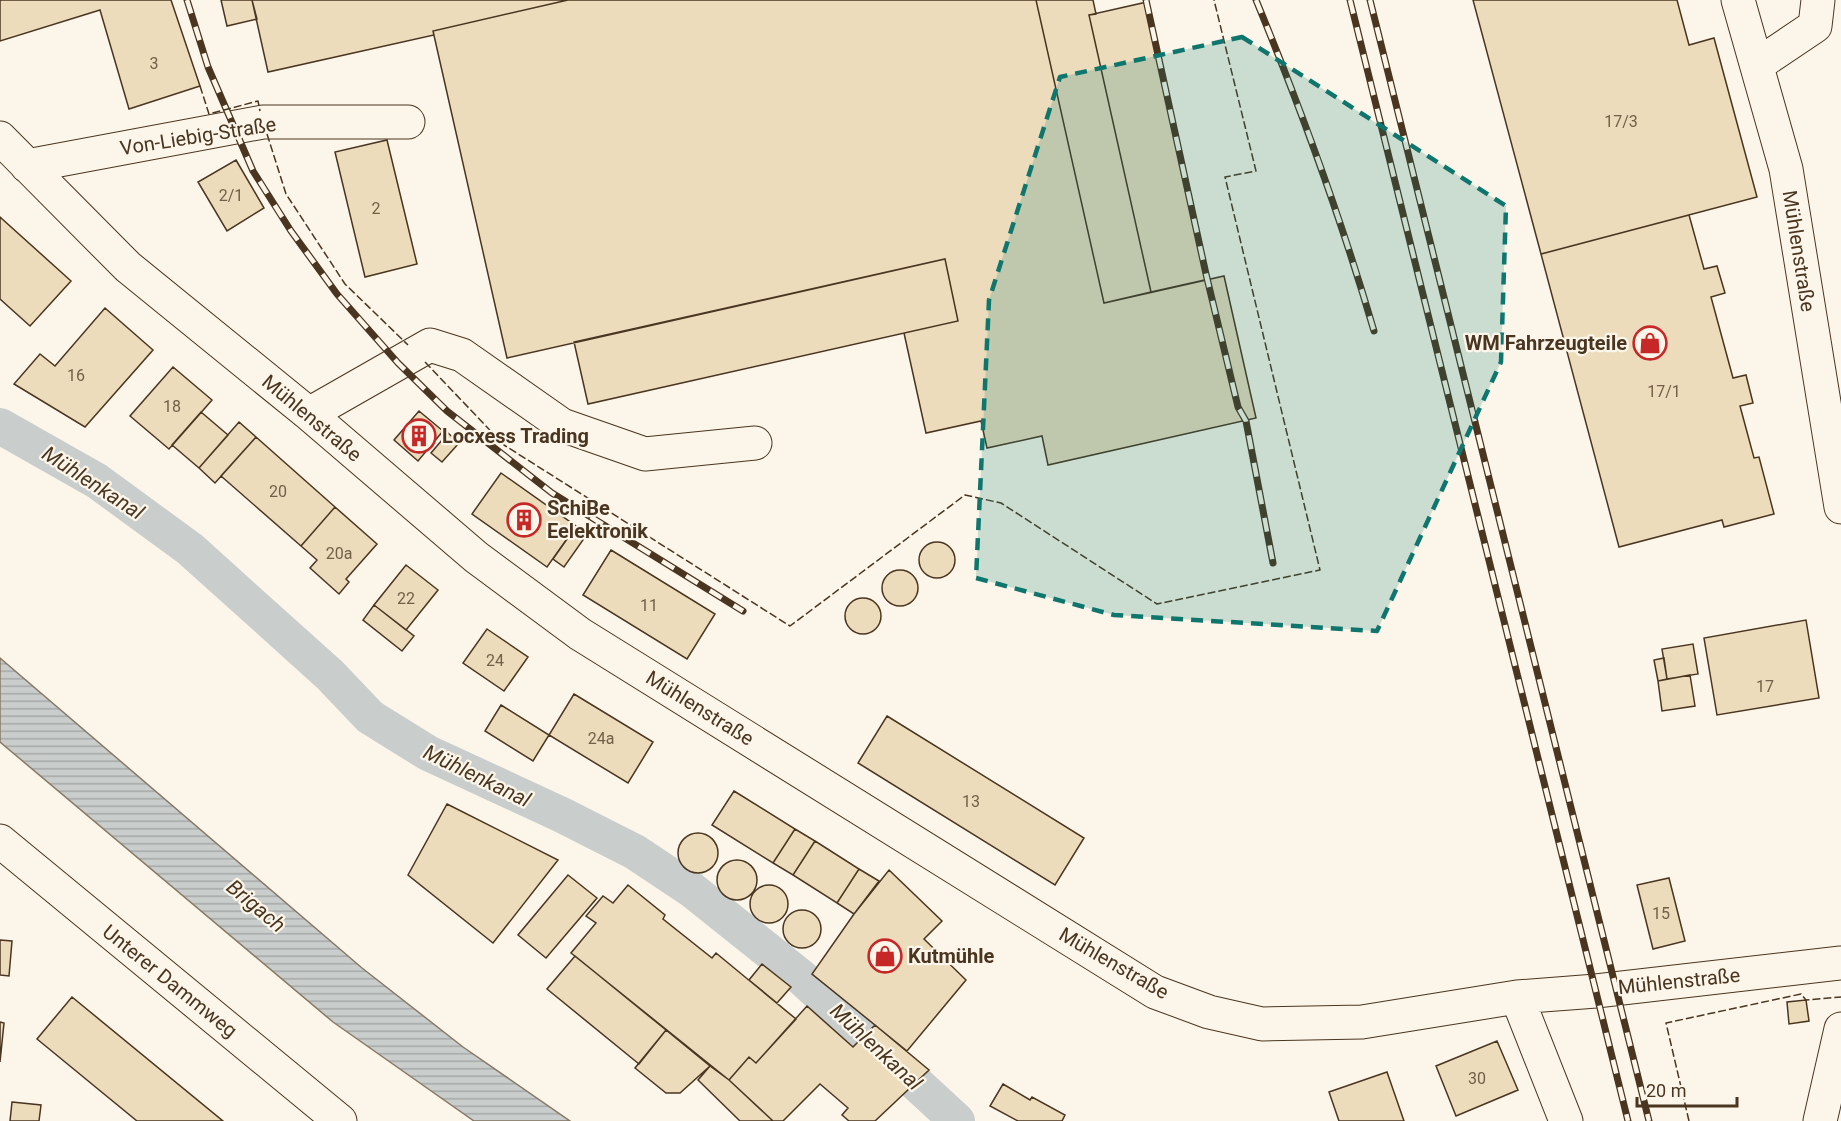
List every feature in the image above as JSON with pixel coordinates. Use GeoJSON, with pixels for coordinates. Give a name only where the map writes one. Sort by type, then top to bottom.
{"type":"FeatureCollection","features":[{"type":"Feature","properties":{"kind":"street","name":"Mühlenstraße"},"geometry":{"type":"LineString","coordinates":[[1738,0],[1786,169],[1841,507]]}},
{"type":"Feature","properties":{"kind":"street"},"geometry":{"type":"LineString","coordinates":[[1757,65],[1815,26],[1818,0]]}},
{"type":"Feature","properties":{"kind":"street","name":"Von-Liebig-Straße"},"geometry":{"type":"LineString","coordinates":[[27,166],[263,122],[408,122]]}},
{"type":"Feature","properties":{"kind":"street","name":"Mühlenstraße"},"geometry":{"type":"LineString","coordinates":[[0,138],[128,267],[309,414],[476,557],[580,634],[1155,992],[1209,1012],[1262,1024],[1362,1022],[1517,997],[1841,963]]}},
{"type":"Feature","properties":{"kind":"street"},"geometry":{"type":"LineString","coordinates":[[309,414],[430,345],[462,355],[562,424],[645,454],[755,442]]}},
{"type":"Feature","properties":{"kind":"street","name":"Unterer Dammweg"},"geometry":{"type":"LineString","coordinates":[[0,841],[340,1121]]}},
{"type":"Feature","properties":{"kind":"street"},"geometry":{"type":"LineString","coordinates":[[1517,997],[1566,1121]]}},
{"type":"Feature","properties":{"kind":"street"},"geometry":{"type":"LineString","coordinates":[[1820,1121],[1839,1049]]}},
{"type":"Feature","properties":{"kind":"highlighted area"},"geometry":{"type":"Polygon","coordinates":[[[1242,37],[1506,206],[1501,362],[1377,631],[1114,615],[976,578],[989,300],[1060,77],[1242,37]]]}},
{"type":"Feature","properties":{"kind":"water","name":"Brigach"},"geometry":{"type":"Polygon","coordinates":[[[0,658],[362,968],[463,1047],[570,1121],[474,1121],[333,1022],[0,742],[0,658]]]}},
{"type":"Feature","properties":{"kind":"building"},"geometry":{"type":"Polygon","coordinates":[[[0,0],[171,0],[200,86],[129,109],[100,10],[0,41],[0,0]]]}},
{"type":"Feature","properties":{"kind":"building"},"geometry":{"type":"Polygon","coordinates":[[[221,0],[252,0],[257,19],[227,26],[221,0]]]}},
{"type":"Feature","properties":{"kind":"building"},"geometry":{"type":"Polygon","coordinates":[[[252,0],[568,0],[433,31],[434,35],[268,72],[252,0]]]}},
{"type":"Feature","properties":{"kind":"building"},"geometry":{"type":"Polygon","coordinates":[[[568,0],[1036,0],[1104,303],[1224,276],[1256,418],[1048,465],[1042,436],[987,448],[981,421],[926,433],[904,333],[958,321],[945,259],[507,358],[433,31],[568,0]]]}},
{"type":"Feature","properties":{"kind":"building"},"geometry":{"type":"Polygon","coordinates":[[[1036,0],[1093,0],[1096,14],[1089,15],[1151,292],[1104,303],[1036,0]]]}},
{"type":"Feature","properties":{"kind":"building"},"geometry":{"type":"Polygon","coordinates":[[[1473,0],[1677,0],[1689,45],[1714,38],[1757,197],[1541,254],[1473,0]]]}},
{"type":"Feature","properties":{"kind":"building"},"geometry":{"type":"Polygon","coordinates":[[[1147,2],[1209,279],[1151,292],[1089,15],[1147,2]]]}},
{"type":"Feature","properties":{"kind":"building"},"geometry":{"type":"Polygon","coordinates":[[[387,140],[417,264],[365,277],[335,152],[387,140]]]}},
{"type":"Feature","properties":{"kind":"building"},"geometry":{"type":"Polygon","coordinates":[[[236,160],[264,208],[227,231],[198,182],[236,160]]]}},
{"type":"Feature","properties":{"kind":"building"},"geometry":{"type":"Polygon","coordinates":[[[1689,215],[1704,269],[1717,266],[1725,293],[1711,297],[1733,378],[1746,375],[1753,403],[1740,406],[1754,458],[1759,457],[1774,514],[1724,527],[1722,520],[1619,547],[1541,254],[1689,215]]]}},
{"type":"Feature","properties":{"kind":"building"},"geometry":{"type":"Polygon","coordinates":[[[0,217],[71,281],[30,326],[0,299],[0,217]]]}},
{"type":"Feature","properties":{"kind":"building"},"geometry":{"type":"Polygon","coordinates":[[[945,259],[958,321],[588,404],[574,342],[945,259]]]}},
{"type":"Feature","properties":{"kind":"building"},"geometry":{"type":"Polygon","coordinates":[[[105,308],[153,350],[85,427],[14,384],[40,354],[55,366],[105,308]]]}},
{"type":"Feature","properties":{"kind":"building"},"geometry":{"type":"Polygon","coordinates":[[[173,367],[212,400],[169,449],[130,416],[173,367]]]}},
{"type":"Feature","properties":{"kind":"building","name":"Locxess Trading"},"geometry":{"type":"Polygon","coordinates":[[[419,411],[443,431],[418,461],[394,440],[419,411]]]}},
{"type":"Feature","properties":{"kind":"building"},"geometry":{"type":"Polygon","coordinates":[[[201,412],[228,435],[199,468],[172,445],[201,412]]]}},
{"type":"Feature","properties":{"kind":"building"},"geometry":{"type":"Polygon","coordinates":[[[239,422],[256,437],[215,483],[199,468],[239,422]]]}},
{"type":"Feature","properties":{"kind":"building"},"geometry":{"type":"Polygon","coordinates":[[[448,433],[459,443],[442,462],[431,453],[448,433]]]}},
{"type":"Feature","properties":{"kind":"building"},"geometry":{"type":"Polygon","coordinates":[[[256,437],[335,507],[301,546],[221,476],[256,437]]]}},
{"type":"Feature","properties":{"kind":"building","name":"SchiBe Eelektronik"},"geometry":{"type":"Polygon","coordinates":[[[501,473],[576,526],[547,567],[472,514],[501,473]]]}},
{"type":"Feature","properties":{"kind":"building"},"geometry":{"type":"Polygon","coordinates":[[[335,507],[377,544],[346,579],[349,582],[339,594],[310,568],[317,560],[301,546],[335,507]]]}},
{"type":"Feature","properties":{"kind":"building"},"geometry":{"type":"Polygon","coordinates":[[[572,532],[583,540],[564,567],[553,559],[572,532]]]}},
{"type":"Feature","properties":{"kind":"building"},"geometry":{"type":"Polygon","coordinates":[[[937,542],[950,547],[955,560],[950,573],[937,578],[924,573],[919,560],[924,547],[937,542]]]}},
{"type":"Feature","properties":{"kind":"building"},"geometry":{"type":"Polygon","coordinates":[[[611,550],[715,614],[687,659],[583,595],[611,550]]]}},
{"type":"Feature","properties":{"kind":"building"},"geometry":{"type":"Polygon","coordinates":[[[406,565],[438,590],[406,630],[374,605],[406,565]]]}},
{"type":"Feature","properties":{"kind":"building"},"geometry":{"type":"Polygon","coordinates":[[[900,570],[913,575],[918,588],[913,601],[900,606],[887,601],[882,588],[887,575],[900,570]]]}},
{"type":"Feature","properties":{"kind":"building"},"geometry":{"type":"Polygon","coordinates":[[[863,598],[876,603],[881,616],[876,629],[863,634],[850,629],[845,616],[850,603],[863,598]]]}},
{"type":"Feature","properties":{"kind":"building"},"geometry":{"type":"Polygon","coordinates":[[[374,605],[414,636],[402,651],[363,620],[374,605]]]}},
{"type":"Feature","properties":{"kind":"building"},"geometry":{"type":"Polygon","coordinates":[[[1806,620],[1819,698],[1717,715],[1704,638],[1806,620]]]}},
{"type":"Feature","properties":{"kind":"building"},"geometry":{"type":"Polygon","coordinates":[[[487,629],[528,657],[504,691],[463,663],[487,629]]]}},
{"type":"Feature","properties":{"kind":"building"},"geometry":{"type":"Polygon","coordinates":[[[1693,644],[1698,674],[1667,679],[1662,649],[1693,644]]]}},
{"type":"Feature","properties":{"kind":"building"},"geometry":{"type":"Polygon","coordinates":[[[1664,658],[1667,679],[1658,681],[1654,660],[1664,658]]]}},
{"type":"Feature","properties":{"kind":"building"},"geometry":{"type":"Polygon","coordinates":[[[1690,675],[1695,706],[1662,711],[1658,681],[1690,675]]]}},
{"type":"Feature","properties":{"kind":"building"},"geometry":{"type":"Polygon","coordinates":[[[574,694],[653,742],[628,783],[549,735],[574,694]]]}},
{"type":"Feature","properties":{"kind":"building"},"geometry":{"type":"Polygon","coordinates":[[[501,705],[549,735],[533,761],[485,731],[501,705]]]}},
{"type":"Feature","properties":{"kind":"building"},"geometry":{"type":"Polygon","coordinates":[[[887,716],[1084,838],[1055,885],[858,763],[887,716]]]}},
{"type":"Feature","properties":{"kind":"building"},"geometry":{"type":"Polygon","coordinates":[[[734,791],[795,829],[773,863],[712,825],[734,791]]]}},
{"type":"Feature","properties":{"kind":"building"},"geometry":{"type":"Polygon","coordinates":[[[447,804],[558,860],[493,943],[408,875],[447,804]]]}},
{"type":"Feature","properties":{"kind":"building"},"geometry":{"type":"Polygon","coordinates":[[[795,829],[815,841],[793,875],[773,863],[795,829]]]}},
{"type":"Feature","properties":{"kind":"building"},"geometry":{"type":"Polygon","coordinates":[[[698,833],[706,834],[712,839],[717,845],[717,861],[712,867],[706,872],[698,873],[690,872],[684,867],[679,861],[678,853],[679,845],[684,839],[690,834],[698,833]]]}},
{"type":"Feature","properties":{"kind":"building"},"geometry":{"type":"Polygon","coordinates":[[[815,841],[859,869],[837,903],[793,875],[815,841]]]}},
{"type":"Feature","properties":{"kind":"building"},"geometry":{"type":"Polygon","coordinates":[[[737,860],[751,866],[757,880],[751,894],[737,900],[723,894],[717,880],[723,866],[737,860]]]}},
{"type":"Feature","properties":{"kind":"building"},"geometry":{"type":"Polygon","coordinates":[[[859,869],[879,881],[854,914],[837,903],[859,869]]]}},
{"type":"Feature","properties":{"kind":"building"},"geometry":{"type":"Polygon","coordinates":[[[889,870],[942,921],[924,939],[966,980],[907,1051],[812,974],[854,914],[889,870]]]}},
{"type":"Feature","properties":{"kind":"building"},"geometry":{"type":"Polygon","coordinates":[[[568,875],[597,898],[546,958],[518,935],[568,875]]]}},
{"type":"Feature","properties":{"kind":"building"},"geometry":{"type":"Polygon","coordinates":[[[1669,878],[1685,941],[1653,949],[1637,885],[1669,878]]]}},
{"type":"Feature","properties":{"kind":"building"},"geometry":{"type":"Polygon","coordinates":[[[628,885],[665,915],[663,919],[712,958],[716,953],[796,1019],[756,1063],[749,1057],[729,1080],[571,953],[596,923],[586,916],[603,896],[613,903],[628,885]]]}},
{"type":"Feature","properties":{"kind":"building"},"geometry":{"type":"Polygon","coordinates":[[[769,885],[782,891],[788,904],[782,917],[769,923],[756,917],[750,904],[756,891],[769,885]]]}},
{"type":"Feature","properties":{"kind":"building"},"geometry":{"type":"Polygon","coordinates":[[[802,910],[809,911],[815,916],[820,922],[820,936],[815,942],[809,947],[802,948],[795,947],[789,942],[784,936],[783,929],[784,922],[789,916],[795,911],[802,910]]]}},
{"type":"Feature","properties":{"kind":"building"},"geometry":{"type":"Polygon","coordinates":[[[0,940],[12,941],[9,976],[0,975],[0,940]]]}},
{"type":"Feature","properties":{"kind":"building"},"geometry":{"type":"Polygon","coordinates":[[[575,956],[666,1030],[639,1064],[547,989],[575,956]]]}},
{"type":"Feature","properties":{"kind":"building"},"geometry":{"type":"Polygon","coordinates":[[[762,964],[791,987],[777,1003],[749,980],[762,964]]]}},
{"type":"Feature","properties":{"kind":"building"},"geometry":{"type":"Polygon","coordinates":[[[72,997],[223,1121],[137,1121],[37,1039],[72,997]]]}},
{"type":"Feature","properties":{"kind":"building"},"geometry":{"type":"Polygon","coordinates":[[[1806,1000],[1809,1021],[1789,1024],[1787,1002],[1806,1000]]]}},
{"type":"Feature","properties":{"kind":"building"},"geometry":{"type":"Polygon","coordinates":[[[807,1006],[853,1047],[875,1025],[929,1070],[875,1121],[849,1121],[842,1115],[848,1108],[820,1084],[783,1121],[773,1121],[729,1080],[749,1057],[756,1063],[807,1006]]]}},
{"type":"Feature","properties":{"kind":"building"},"geometry":{"type":"Polygon","coordinates":[[[0,1022],[4,1023],[0,1062],[0,1022]]]}},
{"type":"Feature","properties":{"kind":"building"},"geometry":{"type":"Polygon","coordinates":[[[666,1030],[710,1066],[680,1093],[666,1093],[635,1068],[666,1030]]]}},
{"type":"Feature","properties":{"kind":"building"},"geometry":{"type":"Polygon","coordinates":[[[1497,1041],[1518,1090],[1456,1116],[1436,1066],[1497,1041]]]}},
{"type":"Feature","properties":{"kind":"building"},"geometry":{"type":"Polygon","coordinates":[[[710,1066],[729,1080],[773,1121],[740,1121],[698,1080],[710,1066]]]}},
{"type":"Feature","properties":{"kind":"building"},"geometry":{"type":"Polygon","coordinates":[[[1387,1072],[1404,1121],[1339,1121],[1329,1092],[1387,1072]]]}},
{"type":"Feature","properties":{"kind":"building"},"geometry":{"type":"Polygon","coordinates":[[[1003,1084],[1030,1100],[1032,1097],[1065,1115],[1062,1121],[1018,1121],[990,1106],[1003,1084]]]}},
{"type":"Feature","properties":{"kind":"building"},"geometry":{"type":"Polygon","coordinates":[[[12,1102],[41,1105],[39,1121],[10,1121],[12,1102]]]}},
{"type":"Feature","properties":{"kind":"waterway","name":"Mühlenkanal"},"geometry":{"type":"LineString","coordinates":[[0,426],[97,481],[190,549],[330,675],[370,717],[428,753],[562,815],[635,852],[692,890],[801,977],[957,1121]]}},
{"type":"Feature","properties":{"kind":"railway"},"geometry":{"type":"LineString","coordinates":[[187,0],[208,67],[253,171],[291,231],[337,294],[398,363],[447,411],[552,493],[743,611]]}},
{"type":"Feature","properties":{"kind":"railway"},"geometry":{"type":"LineString","coordinates":[[1146,0],[1206,274],[1238,407],[1246,421],[1273,563]]}},
{"type":"Feature","properties":{"kind":"railway"},"geometry":{"type":"LineString","coordinates":[[1256,0],[1320,164],[1374,331]]}},
{"type":"Feature","properties":{"kind":"railway"},"geometry":{"type":"LineString","coordinates":[[1350,0],[1628,1121]]}},
{"type":"Feature","properties":{"kind":"railway"},"geometry":{"type":"LineString","coordinates":[[1370,0],[1649,1121]]}},
{"type":"Feature","properties":{"kind":"fence"},"geometry":{"type":"LineString","coordinates":[[425,362],[504,445],[790,626],[965,495],[1001,503],[1157,604],[1320,570],[1225,177],[1256,171],[1214,0]]}},
{"type":"Feature","properties":{"kind":"fence"},"geometry":{"type":"LineString","coordinates":[[200,86],[209,114],[258,101],[260,111]]}},
{"type":"Feature","properties":{"kind":"fence"},"geometry":{"type":"LineString","coordinates":[[267,134],[286,194],[345,284],[408,345]]}},
{"type":"Feature","properties":{"kind":"fence"},"geometry":{"type":"LineString","coordinates":[[1689,1121],[1666,1023],[1801,994],[1806,1000],[1841,997]]}},
{"type":"Feature","properties":{"kind":"place","name":"WM Fahrzeugteile"},"geometry":{"type":"Point","coordinates":[1650,343]}},
{"type":"Feature","properties":{"kind":"place","name":"Locxess Trading"},"geometry":{"type":"Point","coordinates":[419,436]}},
{"type":"Feature","properties":{"kind":"place","name":"SchiBe Eelektronik"},"geometry":{"type":"Point","coordinates":[524,520]}},
{"type":"Feature","properties":{"kind":"place","name":"Kutmühle"},"geometry":{"type":"Point","coordinates":[885,956]}}]}
